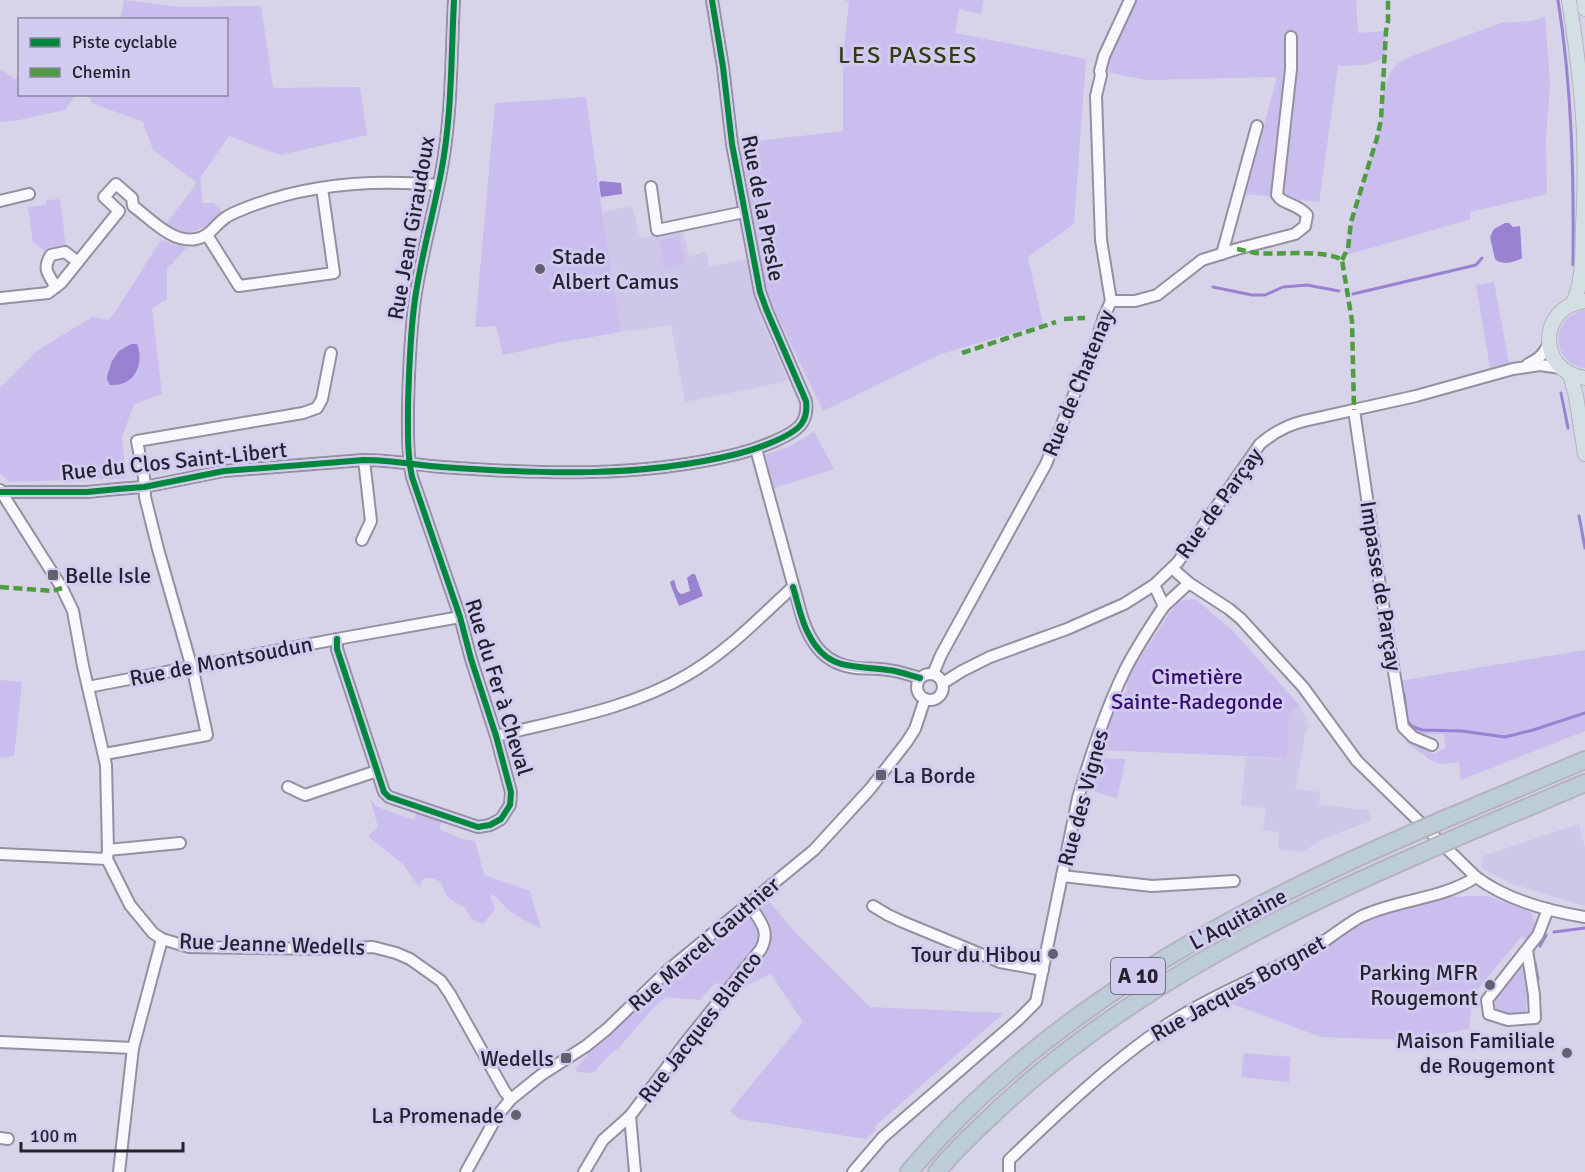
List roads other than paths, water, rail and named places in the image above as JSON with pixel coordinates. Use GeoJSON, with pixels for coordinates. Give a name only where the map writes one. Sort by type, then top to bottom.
{"type":"FeatureCollection","features":[{"type":"Feature","properties":{"kind":"highway","name":"L'Aquitaine"},"geometry":{"type":"LineString","coordinates":[[909,1172],[955,1122],[1009,1071],[1049,1038],[1110,994],[1190,944],[1264,903],[1340,866],[1585,760]]}},
{"type":"Feature","properties":{"kind":"highway","name":"L'Aquitaine"},"geometry":{"type":"LineString","coordinates":[[937,1172],[970,1137],[1030,1081],[1131,1005],[1274,922],[1358,881],[1585,783]]}},
{"type":"Feature","properties":{"kind":"main road"},"geometry":{"type":"LineString","coordinates":[[1569,0],[1579,73],[1584,135],[1583,243],[1577,294],[1579,302],[1562,310],[1554,319],[1549,343],[1553,357],[1565,371],[1575,396],[1585,454]]}},
{"type":"Feature","properties":{"kind":"main road"},"geometry":{"type":"LineString","coordinates":[[1584,0],[1585,9]]}},
{"type":"Feature","properties":{"kind":"main road"},"geometry":{"type":"LineString","coordinates":[[1565,371],[1585,378]]}},
{"type":"Feature","properties":{"kind":"street","name":"Rue Jean Giraudoux"},"geometry":{"type":"LineString","coordinates":[[409,463],[411,331],[415,297],[444,154],[450,98],[454,0]]}},
{"type":"Feature","properties":{"kind":"street","name":"Rue de la Presle"},"geometry":{"type":"LineString","coordinates":[[712,0],[732,144],[760,292],[806,401],[805,416]]}},
{"type":"Feature","properties":{"kind":"street","name":"Rue de Chatenay"},"geometry":{"type":"LineString","coordinates":[[933,674],[941,655],[1046,464],[1093,351],[1111,301],[1101,240],[1096,96],[1104,56],[1130,0]]}},
{"type":"Feature","properties":{"kind":"street"},"geometry":{"type":"LineString","coordinates":[[1111,301],[1135,301],[1156,295],[1202,260],[1295,234],[1305,226],[1307,215],[1300,208],[1280,200],[1277,195],[1291,69],[1290,37]]}},
{"type":"Feature","properties":{"kind":"street"},"geometry":{"type":"LineString","coordinates":[[1222,254],[1257,126]]}},
{"type":"Feature","properties":{"kind":"street"},"geometry":{"type":"LineString","coordinates":[[118,211],[104,197],[116,184],[132,198],[133,206],[166,232],[179,238],[195,239],[207,236],[225,218],[241,210],[281,196],[322,188],[369,183],[438,185]]}},
{"type":"Feature","properties":{"kind":"street"},"geometry":{"type":"LineString","coordinates":[[651,187],[657,230],[744,212]]}},
{"type":"Feature","properties":{"kind":"street"},"geometry":{"type":"LineString","coordinates":[[207,236],[239,286],[334,273],[322,188]]}},
{"type":"Feature","properties":{"kind":"street"},"geometry":{"type":"LineString","coordinates":[[0,201],[28,194]]}},
{"type":"Feature","properties":{"kind":"street"},"geometry":{"type":"LineString","coordinates":[[0,298],[48,293],[61,284],[118,211],[133,206]]}},
{"type":"Feature","properties":{"kind":"street"},"geometry":{"type":"LineString","coordinates":[[56,287],[47,273],[46,263],[51,255],[65,252],[78,262]]}},
{"type":"Feature","properties":{"kind":"street","name":"Rue de Parçay"},"geometry":{"type":"LineString","coordinates":[[943,683],[962,670],[990,657],[1067,629],[1124,604],[1154,585],[1172,568],[1260,444],[1270,435],[1291,424],[1416,396],[1513,369],[1538,359],[1549,343]]}},
{"type":"Feature","properties":{"kind":"street"},"geometry":{"type":"LineString","coordinates":[[105,754],[207,735],[191,666],[145,497],[137,441],[303,413],[317,408],[322,399],[331,353]]}},
{"type":"Feature","properties":{"kind":"street","name":"Rue de Parçay"},"geometry":{"type":"LineString","coordinates":[[1513,369],[1550,365],[1565,371]]}},
{"type":"Feature","properties":{"kind":"street","name":"Impasse de Parçay"},"geometry":{"type":"LineString","coordinates":[[1354,410],[1403,727],[1413,737],[1432,745]]}},
{"type":"Feature","properties":{"kind":"street","name":"Rue du Clos Saint-Libert"},"geometry":{"type":"LineString","coordinates":[[1,492],[87,492],[144,487],[224,471],[364,460],[442,467],[599,473],[648,469],[695,464],[756,449],[792,433],[799,427],[805,416]]}},
{"type":"Feature","properties":{"kind":"street"},"geometry":{"type":"LineString","coordinates":[[756,449],[793,587],[807,633],[813,644],[826,657],[840,665],[889,670],[920,678]]}},
{"type":"Feature","properties":{"kind":"street"},"geometry":{"type":"LineString","coordinates":[[362,540],[371,521],[364,460]]}},
{"type":"Feature","properties":{"kind":"street","name":"Rue du Fer à Cheval"},"geometry":{"type":"LineString","coordinates":[[337,639],[337,649],[384,792],[389,797],[478,827],[490,825],[501,819],[510,805],[511,792],[460,617],[421,508],[409,463]]}},
{"type":"Feature","properties":{"kind":"street","name":"Rue Jeanne Wedells"},"geometry":{"type":"LineString","coordinates":[[1,492],[70,601],[74,611],[82,666],[107,768],[108,855],[130,905],[153,933],[162,939],[189,947],[328,949],[373,947],[410,959],[441,981],[511,1099]]}},
{"type":"Feature","properties":{"kind":"street"},"geometry":{"type":"LineString","coordinates":[[1172,568],[1189,583],[1241,619],[1303,687],[1357,761],[1476,877],[1490,887],[1510,896],[1548,909],[1585,917]]}},
{"type":"Feature","properties":{"kind":"street","name":"Rue des Vignes"},"geometry":{"type":"LineString","coordinates":[[853,1172],[883,1137],[1036,1002],[1078,798],[1106,713],[1125,669],[1164,606],[1189,583]]}},
{"type":"Feature","properties":{"kind":"street"},"geometry":{"type":"LineString","coordinates":[[1154,585],[1164,606]]}},
{"type":"Feature","properties":{"kind":"street"},"geometry":{"type":"LineString","coordinates":[[496,736],[614,707],[646,696],[687,675],[721,653],[793,587]]}},
{"type":"Feature","properties":{"kind":"street","name":"Rue de Montsoudun"},"geometry":{"type":"LineString","coordinates":[[88,687],[460,617]]}},
{"type":"Feature","properties":{"kind":"street"},"geometry":{"type":"LineString","coordinates":[[925,674],[933,674],[943,683],[943,690],[939,697],[932,700],[925,699],[918,694],[916,686],[925,674]]}},
{"type":"Feature","properties":{"kind":"street","name":"Rue Marcel Gauthier"},"geometry":{"type":"LineString","coordinates":[[466,1172],[497,1116],[511,1099],[607,1029],[667,972],[814,850],[870,789],[915,729],[925,699]]}},
{"type":"Feature","properties":{"kind":"street"},"geometry":{"type":"LineString","coordinates":[[288,787],[305,795],[376,771]]}},
{"type":"Feature","properties":{"kind":"street"},"geometry":{"type":"LineString","coordinates":[[0,854],[108,855],[180,843]]}},
{"type":"Feature","properties":{"kind":"street"},"geometry":{"type":"LineString","coordinates":[[1062,876],[1152,885],[1234,881]]}},
{"type":"Feature","properties":{"kind":"street","name":"Rue Jacques Borgnet"},"geometry":{"type":"LineString","coordinates":[[1009,1172],[1010,1160],[1037,1134],[1121,1058],[1165,1026],[1218,996],[1294,958],[1361,917],[1449,891],[1476,877]]}},
{"type":"Feature","properties":{"kind":"street","name":"Rue Jacques Blanco"},"geometry":{"type":"LineString","coordinates":[[584,1172],[603,1140],[630,1116],[761,949],[766,938],[765,929],[749,904]]}},
{"type":"Feature","properties":{"kind":"street"},"geometry":{"type":"LineString","coordinates":[[873,906],[903,922],[1000,962],[1043,969]]}},
{"type":"Feature","properties":{"kind":"street"},"geometry":{"type":"LineString","coordinates":[[1527,950],[1535,1018],[1509,1020],[1489,1014],[1487,1000],[1538,935],[1548,909]]}},
{"type":"Feature","properties":{"kind":"street"},"geometry":{"type":"LineString","coordinates":[[119,1172],[133,1048],[162,939]]}},
{"type":"Feature","properties":{"kind":"street"},"geometry":{"type":"LineString","coordinates":[[0,1042],[133,1048]]}},
{"type":"Feature","properties":{"kind":"street","name":"Rue Jacques Blanco"},"geometry":{"type":"LineString","coordinates":[[630,1116],[635,1172]]}},
{"type":"Feature","properties":{"kind":"waterway"},"geometry":{"type":"LineString","coordinates":[[1558,0],[1571,132],[1573,265]]}},
{"type":"Feature","properties":{"kind":"waterway"},"geometry":{"type":"LineString","coordinates":[[1353,294],[1476,265],[1482,258]]}},
{"type":"Feature","properties":{"kind":"waterway"},"geometry":{"type":"LineString","coordinates":[[1213,287],[1252,295],[1265,295],[1283,287],[1307,285],[1339,291]]}},
{"type":"Feature","properties":{"kind":"waterway"},"geometry":{"type":"LineString","coordinates":[[1561,393],[1568,428]]}},
{"type":"Feature","properties":{"kind":"waterway"},"geometry":{"type":"LineString","coordinates":[[1579,516],[1585,548]]}},
{"type":"Feature","properties":{"kind":"waterway"},"geometry":{"type":"LineString","coordinates":[[1404,694],[1407,720],[1411,726],[1422,730],[1462,731],[1505,737],[1585,713]]}},
{"type":"Feature","properties":{"kind":"waterway"},"geometry":{"type":"LineString","coordinates":[[1554,932],[1585,928]]}},
{"type":"Feature","properties":{"kind":"waterway"},"geometry":{"type":"LineString","coordinates":[[1540,946],[1546,935]]}},
{"type":"Feature","properties":{"kind":"waterway"},"geometry":{"type":"LineString","coordinates":[[1535,963],[1538,979]]}},
{"type":"Feature","properties":{"kind":"place","name":"Stade Albert Camus"},"geometry":{"type":"Point","coordinates":[540,269]}},
{"type":"Feature","properties":{"kind":"place","name":"Belle Isle"},"geometry":{"type":"Point","coordinates":[53,575]}},
{"type":"Feature","properties":{"kind":"place","name":"La Borde"},"geometry":{"type":"Point","coordinates":[881,775]}},
{"type":"Feature","properties":{"kind":"place","name":"Tour du Hibou"},"geometry":{"type":"Point","coordinates":[1053,954]}},
{"type":"Feature","properties":{"kind":"place","name":"Parking MFR Rougemont"},"geometry":{"type":"Point","coordinates":[1490,985]}},
{"type":"Feature","properties":{"kind":"place","name":"Maison Familiale de Rougemont"},"geometry":{"type":"Point","coordinates":[1567,1053]}},
{"type":"Feature","properties":{"kind":"place","name":"Wedells"},"geometry":{"type":"Point","coordinates":[566,1058]}},
{"type":"Feature","properties":{"kind":"place","name":"La Promenade"},"geometry":{"type":"Point","coordinates":[516,1115]}},
{"type":"Feature","properties":{"kind":"district","name":"LES PASSES"},"geometry":{"type":"Point","coordinates":[908,55]}},
{"type":"Feature","properties":{"kind":"park label","name":"Cimetière Sainte-Radegonde"},"geometry":{"type":"Point","coordinates":[1197,688]}}]}
